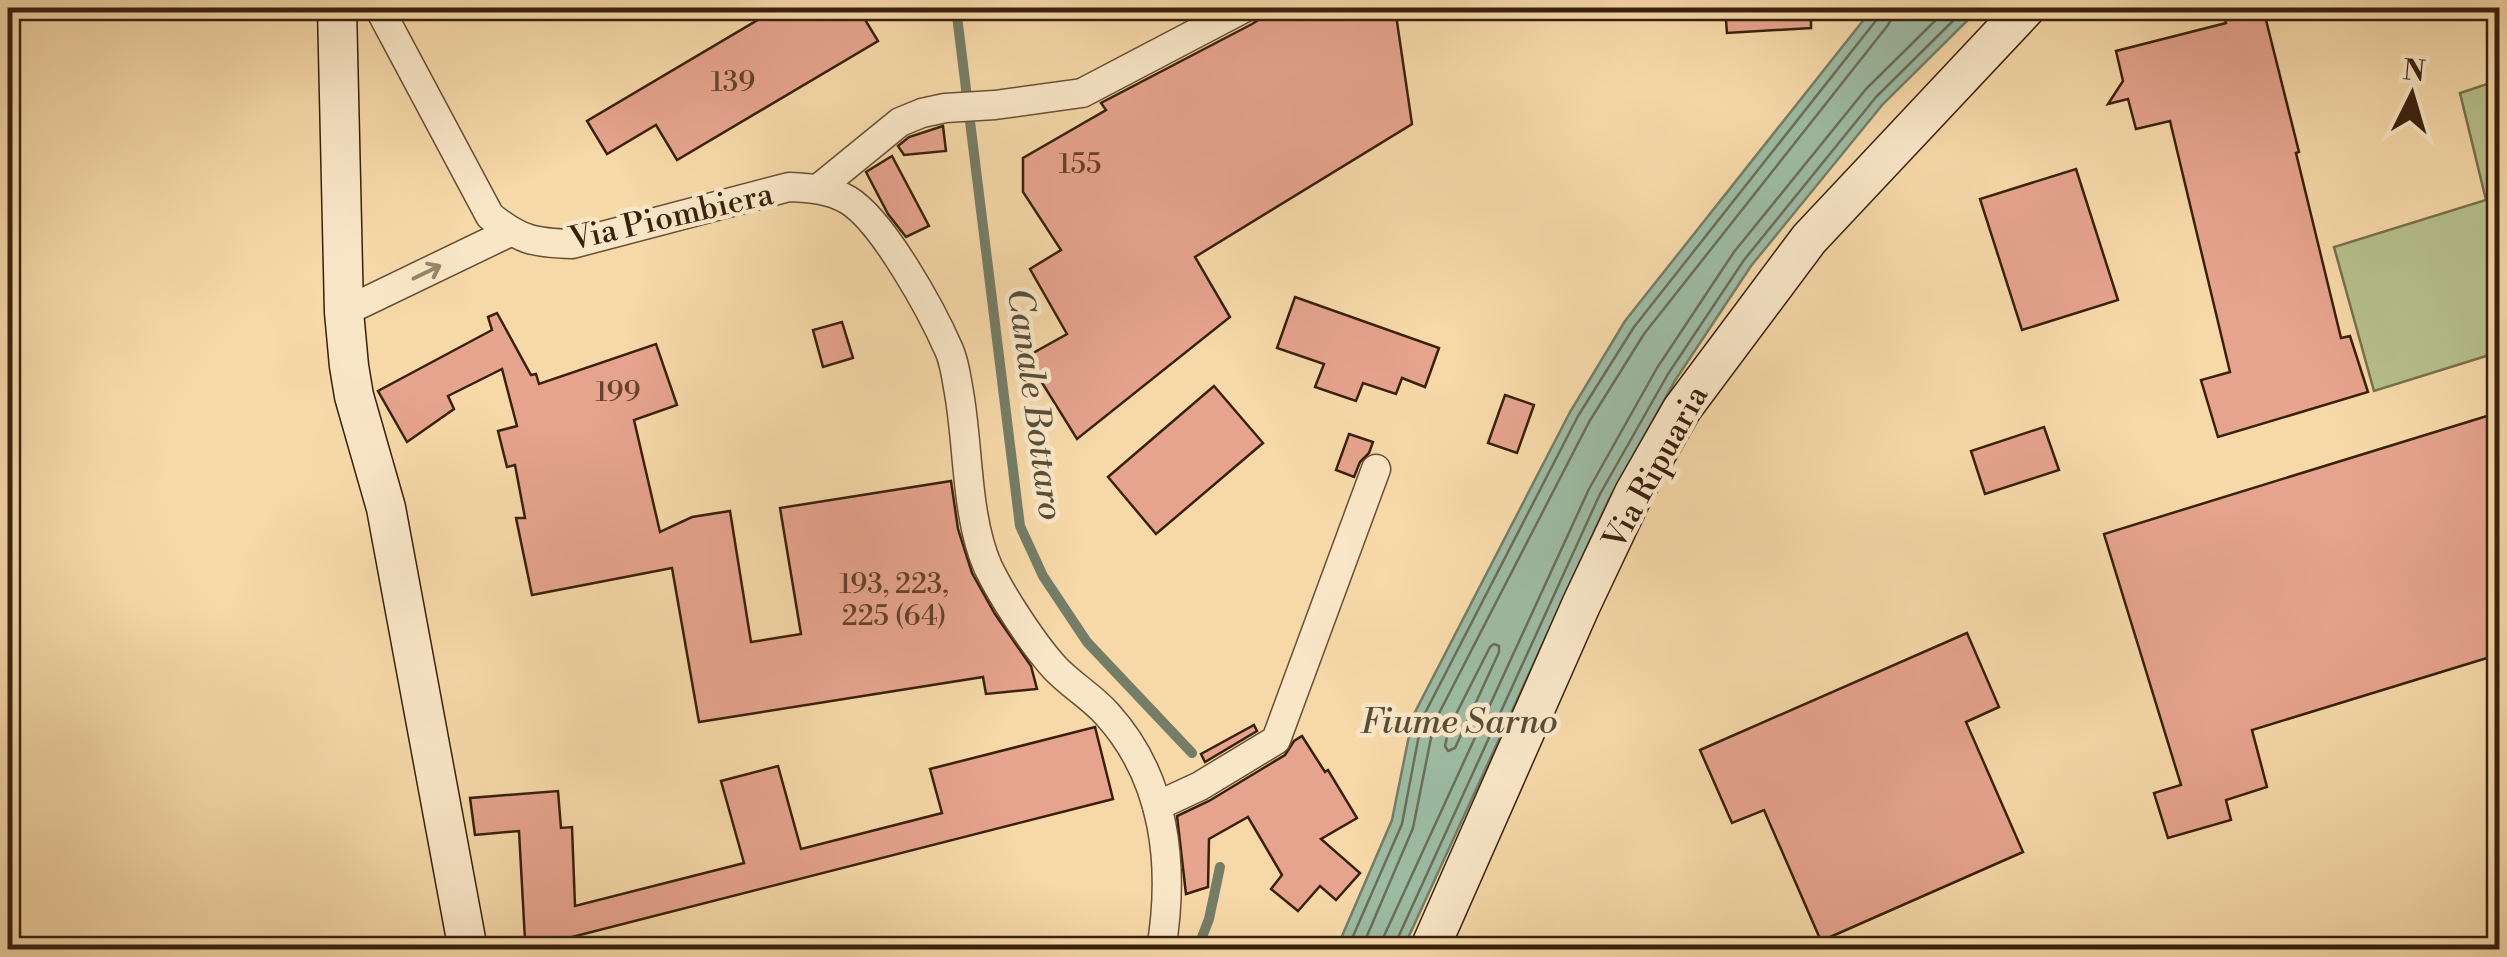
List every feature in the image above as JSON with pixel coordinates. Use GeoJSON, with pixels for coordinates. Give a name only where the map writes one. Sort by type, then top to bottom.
{"type":"FeatureCollection","features":[{"type":"Feature","properties":{"kind":"street"},"geometry":{"type":"LineString","coordinates":[[336,8],[348,366],[386,508],[468,950]]}},
{"type":"Feature","properties":{"kind":"street"},"geometry":{"type":"LineString","coordinates":[[344,312],[510,232],[490,216],[379,8]]}},
{"type":"Feature","properties":{"kind":"street"},"geometry":{"type":"LineString","coordinates":[[819,188],[900,122],[946,108],[1082,92],[1244,8]]}},
{"type":"Feature","properties":{"kind":"street","name":"Via Ripuaria"},"geometry":{"type":"LineString","coordinates":[[1429,950],[1581,605],[1634,493],[1682,408],[1809,239],[2026,8]]}},
{"type":"Feature","properties":{"kind":"street","name":"Via Piombiera"},"geometry":{"type":"LineString","coordinates":[[510,232],[538,243],[572,244],[789,187],[819,188],[848,200],[874,221],[951,353],[978,537],[989,568],[1028,632],[1056,668],[1106,714],[1142,762],[1162,820],[1168,907],[1161,950]]}},
{"type":"Feature","properties":{"kind":"street"},"geometry":{"type":"LineString","coordinates":[[1157,806],[1200,786],[1276,740],[1376,469]]}},
{"type":"Feature","properties":{"kind":"shaded area"},"geometry":{"type":"Polygon","coordinates":[[[2499,80],[2499,352],[2374,391],[2334,247],[2486,200],[2460,93],[2499,80]]]}},
{"type":"Feature","properties":{"kind":"water","name":"Fiume Sarno"},"geometry":{"type":"Polygon","coordinates":[[[1873,8],[1980,8],[1883,104],[1751,266],[1676,379],[1609,499],[1403,949],[1336,950],[1392,820],[1413,716],[1570,412],[1625,321],[1873,8]]]}},
{"type":"Feature","properties":{"kind":"building"},"geometry":{"type":"Polygon","coordinates":[[[778,8],[858,8],[878,41],[677,160],[656,125],[607,154],[587,121],[778,8]]]}},
{"type":"Feature","properties":{"kind":"building"},"geometry":{"type":"Polygon","coordinates":[[[1278,8],[1395,8],[1412,124],[1195,257],[1230,317],[1077,439],[1026,357],[1067,334],[1030,269],[1061,250],[1023,192],[1023,158],[1106,110],[1101,103],[1278,8]]]}},
{"type":"Feature","properties":{"kind":"building"},"geometry":{"type":"Polygon","coordinates":[[[1725,8],[1811,8],[1811,28],[1727,33],[1725,8]]]}},
{"type":"Feature","properties":{"kind":"building"},"geometry":{"type":"Polygon","coordinates":[[[2222,8],[2263,8],[2341,338],[2350,336],[2368,392],[2218,437],[2201,380],[2230,372],[2170,121],[2136,129],[2128,99],[2108,104],[2123,81],[2116,51],[2226,23],[2222,8]]]}},
{"type":"Feature","properties":{"kind":"building"},"geometry":{"type":"Polygon","coordinates":[[[943,126],[946,151],[904,155],[898,146],[909,137],[943,126]]]}},
{"type":"Feature","properties":{"kind":"building"},"geometry":{"type":"Polygon","coordinates":[[[892,156],[929,226],[906,237],[888,214],[866,172],[892,156]]]}},
{"type":"Feature","properties":{"kind":"building"},"geometry":{"type":"Polygon","coordinates":[[[2076,169],[2118,300],[2022,330],[1980,199],[2076,169]]]}},
{"type":"Feature","properties":{"kind":"building"},"geometry":{"type":"Polygon","coordinates":[[[1295,297],[1439,348],[1425,387],[1402,378],[1396,394],[1363,383],[1356,401],[1315,387],[1324,364],[1277,348],[1295,297]]]}},
{"type":"Feature","properties":{"kind":"building"},"geometry":{"type":"Polygon","coordinates":[[[497,313],[539,384],[656,344],[677,405],[634,420],[660,532],[692,517],[730,511],[751,642],[801,634],[780,508],[951,481],[958,529],[972,573],[1031,666],[1037,689],[986,694],[983,677],[699,722],[672,568],[532,595],[516,518],[525,518],[515,465],[507,467],[498,431],[517,426],[502,369],[448,396],[454,409],[407,442],[378,391],[492,330],[488,317],[497,313]]]}},
{"type":"Feature","properties":{"kind":"building"},"geometry":{"type":"Polygon","coordinates":[[[842,322],[853,358],[823,367],[813,330],[842,322]]]}},
{"type":"Feature","properties":{"kind":"building"},"geometry":{"type":"Polygon","coordinates":[[[1214,386],[1263,443],[1156,534],[1108,477],[1214,386]]]}},
{"type":"Feature","properties":{"kind":"building"},"geometry":{"type":"Polygon","coordinates":[[[1505,395],[1534,405],[1517,453],[1488,443],[1505,395]]]}},
{"type":"Feature","properties":{"kind":"building"},"geometry":{"type":"Polygon","coordinates":[[[2500,412],[2500,654],[2252,730],[2267,787],[2226,800],[2231,820],[2168,838],[2154,793],[2181,785],[2104,534],[2500,412]]]}},
{"type":"Feature","properties":{"kind":"building"},"geometry":{"type":"Polygon","coordinates":[[[2044,427],[2059,470],[1985,494],[1971,451],[2044,427]]]}},
{"type":"Feature","properties":{"kind":"building"},"geometry":{"type":"Polygon","coordinates":[[[1349,434],[1373,442],[1354,477],[1336,470],[1349,434]]]}},
{"type":"Feature","properties":{"kind":"building"},"geometry":{"type":"Polygon","coordinates":[[[1967,633],[1999,707],[1966,722],[2023,852],[1821,941],[1764,810],[1732,823],[1700,750],[1967,633]]]}},
{"type":"Feature","properties":{"kind":"building"},"geometry":{"type":"Polygon","coordinates":[[[1254,725],[1257,731],[1205,762],[1201,754],[1254,725]]]}},
{"type":"Feature","properties":{"kind":"building"},"geometry":{"type":"Polygon","coordinates":[[[1095,727],[1113,799],[572,937],[525,940],[519,831],[475,835],[470,798],[558,791],[561,828],[572,827],[575,906],[744,863],[721,781],[778,766],[801,849],[942,813],[930,769],[1095,727]]]}},
{"type":"Feature","properties":{"kind":"building"},"geometry":{"type":"Polygon","coordinates":[[[1302,736],[1357,818],[1321,839],[1360,873],[1336,900],[1320,886],[1298,911],[1271,889],[1282,875],[1248,817],[1209,839],[1208,887],[1186,894],[1177,816],[1285,755],[1302,736]]]}},
{"type":"Feature","properties":{"kind":"waterway","name":"Canale Bottaro"},"geometry":{"type":"LineString","coordinates":[[956,8],[1020,526],[1043,576],[1087,642],[1192,753]]}},
{"type":"Feature","properties":{"kind":"waterway","name":"Canale Bottaro"},"geometry":{"type":"LineString","coordinates":[[1197,950],[1209,919],[1220,867]]}}]}
